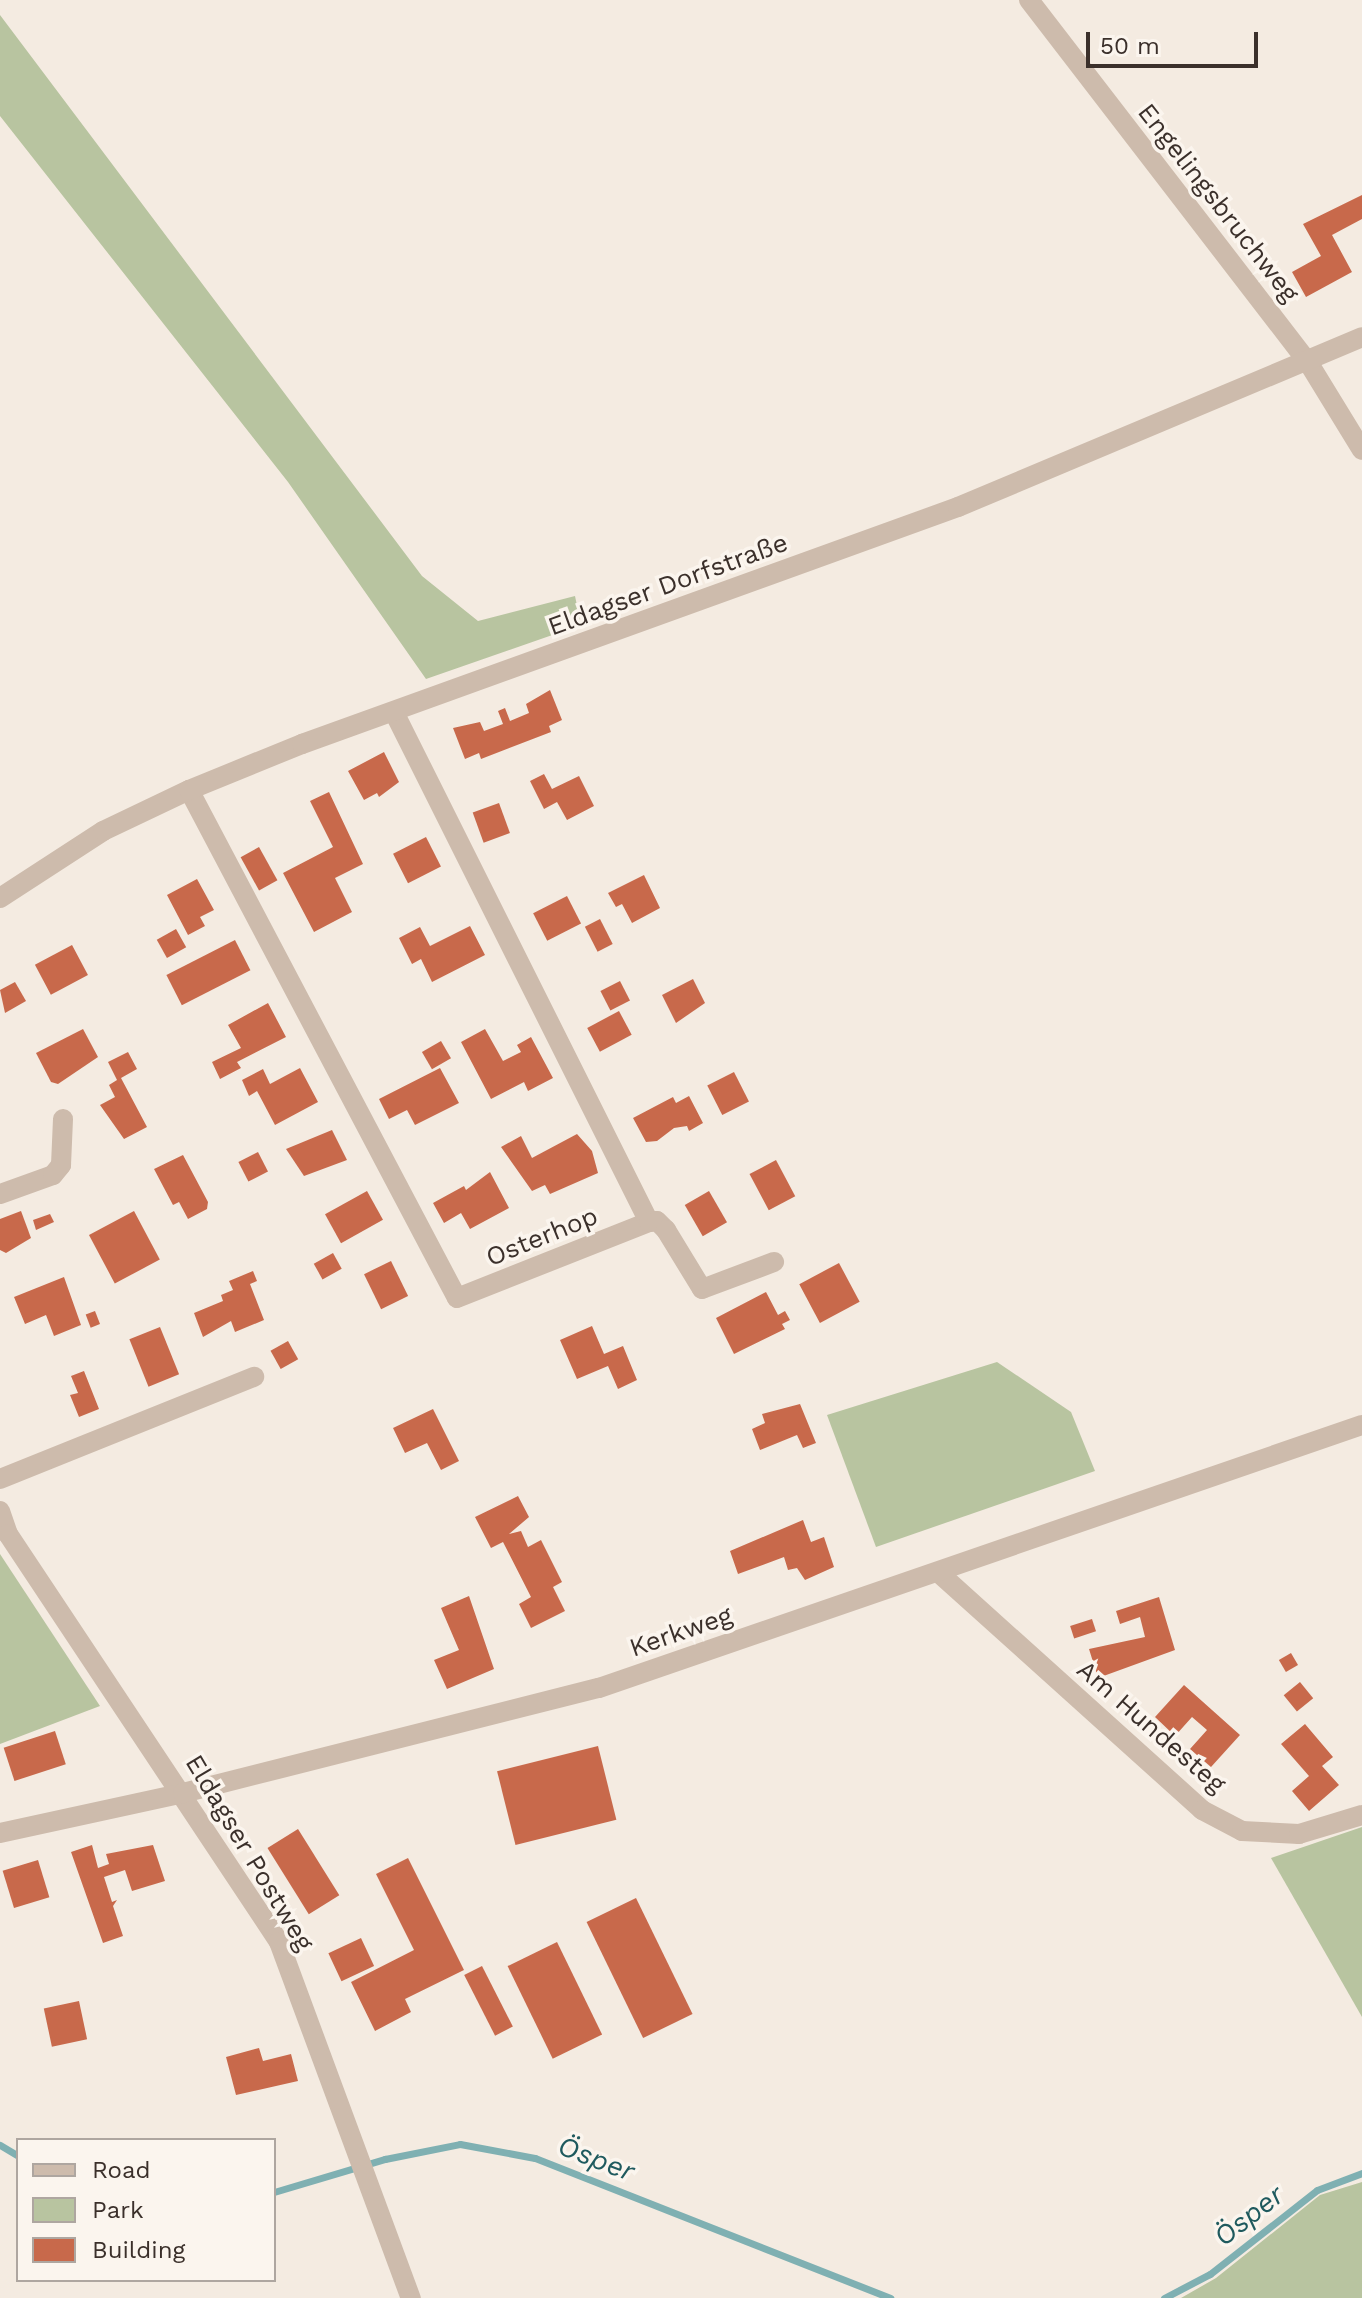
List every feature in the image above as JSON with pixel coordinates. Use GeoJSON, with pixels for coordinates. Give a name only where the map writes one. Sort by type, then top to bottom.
{"type":"FeatureCollection","features":[{"type":"Feature","properties":{"kind":"street","name":"Engelingsbruchweg"},"geometry":{"type":"LineString","coordinates":[[1029,0],[1308,362],[1362,450]]}},
{"type":"Feature","properties":{"kind":"street","name":"Eldagser Dorfstraße"},"geometry":{"type":"LineString","coordinates":[[0,898],[103,831],[189,790],[394,712],[958,507],[1362,337]]}},
{"type":"Feature","properties":{"kind":"street"},"geometry":{"type":"LineString","coordinates":[[394,712],[649,1222],[657,1221],[666,1230],[702,1289],[774,1262]]}},
{"type":"Feature","properties":{"kind":"street","name":"Osterhop"},"geometry":{"type":"LineString","coordinates":[[189,790],[457,1298],[649,1222]]}},
{"type":"Feature","properties":{"kind":"street"},"geometry":{"type":"LineString","coordinates":[[0,1194],[53,1175],[61,1165],[63,1119]]}},
{"type":"Feature","properties":{"kind":"street"},"geometry":{"type":"LineString","coordinates":[[0,1479],[254,1377]]}},
{"type":"Feature","properties":{"kind":"street","name":"Kerkweg"},"geometry":{"type":"LineString","coordinates":[[0,1833],[183,1793],[599,1688],[1362,1425]]}},
{"type":"Feature","properties":{"kind":"street","name":"Eldagser Postweg"},"geometry":{"type":"LineString","coordinates":[[0,1511],[4,1532],[183,1793],[279,1942],[411,2298]]}},
{"type":"Feature","properties":{"kind":"street","name":"Am Hundesteg"},"geometry":{"type":"LineString","coordinates":[[939,1573],[1202,1810],[1242,1831],[1299,1834],[1362,1815]]}},
{"type":"Feature","properties":{"kind":"green space"},"geometry":{"type":"Polygon","coordinates":[[[0,15],[422,576],[478,621],[575,596],[581,625],[426,679],[288,482],[0,116],[0,15]]]}},
{"type":"Feature","properties":{"kind":"green space"},"geometry":{"type":"Polygon","coordinates":[[[997,1362],[1071,1412],[1095,1471],[876,1547],[827,1415],[997,1362]]]}},
{"type":"Feature","properties":{"kind":"green space"},"geometry":{"type":"Polygon","coordinates":[[[0,1554],[100,1706],[0,1744],[0,1554]]]}},
{"type":"Feature","properties":{"kind":"green space"},"geometry":{"type":"Polygon","coordinates":[[[1362,1827],[1362,2017],[1271,1858],[1362,1827]]]}},
{"type":"Feature","properties":{"kind":"green space"},"geometry":{"type":"Polygon","coordinates":[[[1362,2182],[1362,2298],[1181,2298],[1216,2278],[1320,2195],[1362,2182]]]}},
{"type":"Feature","properties":{"kind":"building"},"geometry":{"type":"Polygon","coordinates":[[[1362,195],[1362,219],[1332,235],[1352,272],[1306,297],[1292,272],[1321,256],[1303,224],[1362,195]]]}},
{"type":"Feature","properties":{"kind":"building"},"geometry":{"type":"Polygon","coordinates":[[[550,690],[562,720],[549,726],[551,732],[481,759],[479,753],[465,759],[453,728],[480,722],[484,731],[503,724],[498,711],[505,708],[510,721],[529,713],[526,704],[550,690]]]}},
{"type":"Feature","properties":{"kind":"building"},"geometry":{"type":"Polygon","coordinates":[[[384,752],[399,782],[379,797],[377,793],[364,800],[348,771],[384,752]]]}},
{"type":"Feature","properties":{"kind":"building"},"geometry":{"type":"Polygon","coordinates":[[[544,774],[552,789],[579,776],[594,806],[567,820],[557,802],[544,809],[530,781],[544,774]]]}},
{"type":"Feature","properties":{"kind":"building"},"geometry":{"type":"Polygon","coordinates":[[[329,792],[363,864],[335,878],[352,912],[314,932],[283,873],[333,847],[310,801],[329,792]]]}},
{"type":"Feature","properties":{"kind":"building"},"geometry":{"type":"Polygon","coordinates":[[[499,803],[510,833],[484,843],[473,813],[499,803]]]}},
{"type":"Feature","properties":{"kind":"building"},"geometry":{"type":"Polygon","coordinates":[[[426,837],[441,866],[408,883],[393,854],[426,837]]]}},
{"type":"Feature","properties":{"kind":"building"},"geometry":{"type":"Polygon","coordinates":[[[259,847],[277,880],[259,890],[241,857],[259,847]]]}},
{"type":"Feature","properties":{"kind":"building"},"geometry":{"type":"Polygon","coordinates":[[[644,875],[660,908],[632,923],[622,904],[616,907],[608,893],[644,875]]]}},
{"type":"Feature","properties":{"kind":"building"},"geometry":{"type":"Polygon","coordinates":[[[197,879],[214,910],[200,917],[205,926],[188,935],[167,895],[197,879]]]}},
{"type":"Feature","properties":{"kind":"building"},"geometry":{"type":"Polygon","coordinates":[[[567,896],[581,924],[547,941],[533,913],[567,896]]]}},
{"type":"Feature","properties":{"kind":"building"},"geometry":{"type":"Polygon","coordinates":[[[600,919],[613,944],[598,952],[585,927],[600,919]]]}},
{"type":"Feature","properties":{"kind":"building"},"geometry":{"type":"Polygon","coordinates":[[[470,926],[485,955],[432,982],[421,959],[412,964],[399,938],[420,927],[430,946],[470,926]]]}},
{"type":"Feature","properties":{"kind":"building"},"geometry":{"type":"Polygon","coordinates":[[[176,929],[186,947],[167,958],[157,940],[176,929]]]}},
{"type":"Feature","properties":{"kind":"building"},"geometry":{"type":"Polygon","coordinates":[[[235,940],[250,970],[182,1005],[166,975],[235,940]]]}},
{"type":"Feature","properties":{"kind":"building"},"geometry":{"type":"Polygon","coordinates":[[[72,945],[88,975],[51,995],[35,965],[72,945]]]}},
{"type":"Feature","properties":{"kind":"building"},"geometry":{"type":"Polygon","coordinates":[[[693,979],[705,1003],[676,1023],[662,995],[693,979]]]}},
{"type":"Feature","properties":{"kind":"building"},"geometry":{"type":"Polygon","coordinates":[[[620,981],[630,1001],[610,1011],[600,991],[620,981]]]}},
{"type":"Feature","properties":{"kind":"building"},"geometry":{"type":"Polygon","coordinates":[[[15,982],[26,1001],[5,1013],[0,990],[15,982]]]}},
{"type":"Feature","properties":{"kind":"building"},"geometry":{"type":"Polygon","coordinates":[[[268,1003],[286,1037],[237,1062],[241,1068],[220,1079],[212,1062],[241,1048],[228,1025],[268,1003]]]}},
{"type":"Feature","properties":{"kind":"building"},"geometry":{"type":"Polygon","coordinates":[[[619,1011],[632,1035],[600,1052],[587,1028],[619,1011]]]}},
{"type":"Feature","properties":{"kind":"building"},"geometry":{"type":"Polygon","coordinates":[[[83,1029],[98,1057],[58,1084],[51,1082],[36,1053],[83,1029]]]}},
{"type":"Feature","properties":{"kind":"building"},"geometry":{"type":"Polygon","coordinates":[[[485,1029],[503,1061],[521,1052],[517,1045],[531,1037],[553,1078],[528,1091],[524,1082],[491,1099],[461,1042],[485,1029]]]}},
{"type":"Feature","properties":{"kind":"building"},"geometry":{"type":"Polygon","coordinates":[[[441,1041],[451,1058],[432,1069],[422,1052],[441,1041]]]}},
{"type":"Feature","properties":{"kind":"building"},"geometry":{"type":"Polygon","coordinates":[[[128,1052],[137,1069],[121,1078],[147,1127],[124,1139],[100,1105],[115,1097],[109,1085],[117,1080],[108,1062],[128,1052]]]}},
{"type":"Feature","properties":{"kind":"building"},"geometry":{"type":"Polygon","coordinates":[[[300,1068],[318,1102],[275,1125],[257,1091],[249,1096],[242,1080],[263,1069],[270,1084],[300,1068]]]}},
{"type":"Feature","properties":{"kind":"building"},"geometry":{"type":"Polygon","coordinates":[[[440,1068],[459,1103],[415,1125],[407,1110],[389,1119],[379,1099],[440,1068]]]}},
{"type":"Feature","properties":{"kind":"building"},"geometry":{"type":"Polygon","coordinates":[[[734,1072],[749,1101],[722,1115],[707,1086],[734,1072]]]}},
{"type":"Feature","properties":{"kind":"building"},"geometry":{"type":"Polygon","coordinates":[[[689,1096],[703,1123],[689,1131],[687,1126],[674,1128],[657,1141],[646,1142],[633,1118],[673,1097],[676,1103],[689,1096]]]}},
{"type":"Feature","properties":{"kind":"building"},"geometry":{"type":"Polygon","coordinates":[[[332,1130],[347,1160],[304,1176],[286,1149],[332,1130]]]}},
{"type":"Feature","properties":{"kind":"building"},"geometry":{"type":"Polygon","coordinates":[[[577,1134],[592,1151],[598,1173],[550,1194],[545,1185],[532,1191],[501,1147],[521,1136],[532,1158],[577,1134]]]}},
{"type":"Feature","properties":{"kind":"building"},"geometry":{"type":"Polygon","coordinates":[[[258,1152],[268,1172],[248,1182],[238,1162],[258,1152]]]}},
{"type":"Feature","properties":{"kind":"building"},"geometry":{"type":"Polygon","coordinates":[[[183,1155],[208,1202],[207,1209],[188,1219],[179,1202],[173,1205],[154,1169],[183,1155]]]}},
{"type":"Feature","properties":{"kind":"building"},"geometry":{"type":"Polygon","coordinates":[[[776,1160],[795,1196],[769,1210],[750,1174],[776,1160]]]}},
{"type":"Feature","properties":{"kind":"building"},"geometry":{"type":"Polygon","coordinates":[[[490,1172],[509,1208],[470,1229],[461,1213],[444,1223],[433,1203],[464,1186],[466,1190],[490,1172]]]}},
{"type":"Feature","properties":{"kind":"building"},"geometry":{"type":"Polygon","coordinates":[[[367,1191],[383,1220],[341,1243],[325,1214],[367,1191]]]}},
{"type":"Feature","properties":{"kind":"building"},"geometry":{"type":"Polygon","coordinates":[[[709,1191],[727,1222],[703,1236],[685,1205],[709,1191]]]}},
{"type":"Feature","properties":{"kind":"building"},"geometry":{"type":"Polygon","coordinates":[[[21,1211],[31,1238],[6,1253],[0,1250],[0,1219],[21,1211]]]}},
{"type":"Feature","properties":{"kind":"building"},"geometry":{"type":"Polygon","coordinates":[[[134,1211],[160,1260],[115,1284],[89,1235],[134,1211]]]}},
{"type":"Feature","properties":{"kind":"building"},"geometry":{"type":"Polygon","coordinates":[[[50,1214],[54,1222],[36,1230],[33,1220],[50,1214]]]}},
{"type":"Feature","properties":{"kind":"building"},"geometry":{"type":"Polygon","coordinates":[[[333,1253],[342,1269],[322,1279],[314,1264],[333,1253]]]}},
{"type":"Feature","properties":{"kind":"building"},"geometry":{"type":"Polygon","coordinates":[[[391,1261],[408,1296],[381,1309],[364,1274],[391,1261]]]}},
{"type":"Feature","properties":{"kind":"building"},"geometry":{"type":"Polygon","coordinates":[[[839,1263],[860,1302],[820,1323],[799,1284],[839,1263]]]}},
{"type":"Feature","properties":{"kind":"building"},"geometry":{"type":"Polygon","coordinates":[[[253,1271],[257,1281],[250,1284],[264,1320],[235,1332],[231,1321],[203,1337],[194,1313],[223,1301],[221,1295],[233,1290],[229,1281],[253,1271]]]}},
{"type":"Feature","properties":{"kind":"building"},"geometry":{"type":"Polygon","coordinates":[[[64,1277],[81,1325],[54,1336],[46,1315],[25,1324],[14,1297],[64,1277]]]}},
{"type":"Feature","properties":{"kind":"building"},"geometry":{"type":"Polygon","coordinates":[[[766,1292],[778,1315],[785,1311],[790,1320],[782,1324],[785,1329],[734,1354],[716,1318],[766,1292]]]}},
{"type":"Feature","properties":{"kind":"building"},"geometry":{"type":"Polygon","coordinates":[[[95,1311],[100,1324],[91,1328],[86,1315],[95,1311]]]}},
{"type":"Feature","properties":{"kind":"building"},"geometry":{"type":"Polygon","coordinates":[[[592,1326],[604,1354],[623,1346],[637,1380],[618,1389],[608,1366],[577,1379],[560,1340],[592,1326]]]}},
{"type":"Feature","properties":{"kind":"building"},"geometry":{"type":"Polygon","coordinates":[[[160,1327],[179,1374],[149,1387],[129,1339],[160,1327]]]}},
{"type":"Feature","properties":{"kind":"building"},"geometry":{"type":"Polygon","coordinates":[[[288,1341],[298,1359],[281,1369],[271,1351],[288,1341]]]}},
{"type":"Feature","properties":{"kind":"building"},"geometry":{"type":"Polygon","coordinates":[[[84,1371],[99,1409],[79,1417],[70,1395],[78,1393],[71,1376],[84,1371]]]}},
{"type":"Feature","properties":{"kind":"building"},"geometry":{"type":"Polygon","coordinates":[[[800,1404],[816,1443],[803,1448],[797,1435],[760,1450],[752,1429],[765,1423],[762,1414],[800,1404]]]}},
{"type":"Feature","properties":{"kind":"building"},"geometry":{"type":"Polygon","coordinates":[[[433,1409],[459,1461],[441,1470],[427,1443],[405,1453],[393,1428],[433,1409]]]}},
{"type":"Feature","properties":{"kind":"building"},"geometry":{"type":"Polygon","coordinates":[[[518,1496],[529,1517],[509,1534],[521,1531],[528,1547],[541,1540],[562,1582],[553,1587],[565,1611],[531,1628],[519,1604],[531,1597],[503,1542],[491,1548],[475,1517],[518,1496]]]}},
{"type":"Feature","properties":{"kind":"building"},"geometry":{"type":"Polygon","coordinates":[[[803,1520],[811,1542],[824,1537],[834,1567],[805,1580],[797,1568],[788,1570],[784,1557],[738,1574],[730,1551],[803,1520]]]}},
{"type":"Feature","properties":{"kind":"building"},"geometry":{"type":"Polygon","coordinates":[[[469,1596],[494,1669],[447,1689],[434,1660],[459,1650],[441,1608],[469,1596]]]}},
{"type":"Feature","properties":{"kind":"building"},"geometry":{"type":"Polygon","coordinates":[[[1159,1597],[1175,1650],[1098,1678],[1089,1649],[1145,1637],[1140,1617],[1120,1624],[1116,1611],[1159,1597]]]}},
{"type":"Feature","properties":{"kind":"building"},"geometry":{"type":"Polygon","coordinates":[[[1092,1619],[1096,1631],[1074,1638],[1070,1626],[1092,1619]]]}},
{"type":"Feature","properties":{"kind":"building"},"geometry":{"type":"Polygon","coordinates":[[[1291,1653],[1298,1665],[1286,1672],[1279,1660],[1291,1653]]]}},
{"type":"Feature","properties":{"kind":"building"},"geometry":{"type":"Polygon","coordinates":[[[1300,1682],[1313,1698],[1297,1712],[1284,1695],[1300,1682]]]}},
{"type":"Feature","properties":{"kind":"building"},"geometry":{"type":"Polygon","coordinates":[[[1184,1685],[1240,1735],[1211,1767],[1190,1749],[1207,1730],[1192,1717],[1175,1736],[1155,1717],[1184,1685]]]}},
{"type":"Feature","properties":{"kind":"building"},"geometry":{"type":"Polygon","coordinates":[[[1305,1724],[1333,1757],[1322,1766],[1339,1785],[1309,1811],[1292,1791],[1309,1776],[1281,1744],[1305,1724]]]}},
{"type":"Feature","properties":{"kind":"building"},"geometry":{"type":"Polygon","coordinates":[[[55,1731],[66,1764],[14,1781],[4,1748],[55,1731]]]}},
{"type":"Feature","properties":{"kind":"building"},"geometry":{"type":"Polygon","coordinates":[[[598,1746],[616,1820],[515,1845],[497,1771],[598,1746]]]}},
{"type":"Feature","properties":{"kind":"building"},"geometry":{"type":"Polygon","coordinates":[[[298,1829],[339,1895],[309,1914],[267,1848],[298,1829]]]}},
{"type":"Feature","properties":{"kind":"building"},"geometry":{"type":"Polygon","coordinates":[[[92,1845],[98,1868],[109,1864],[106,1854],[153,1845],[165,1881],[132,1891],[125,1870],[104,1877],[112,1902],[117,1900],[113,1906],[123,1936],[103,1943],[71,1852],[92,1845]]]}},
{"type":"Feature","properties":{"kind":"building"},"geometry":{"type":"Polygon","coordinates":[[[408,1858],[464,1970],[405,1999],[411,2012],[375,2031],[351,1982],[414,1950],[376,1874],[408,1858]]]}},
{"type":"Feature","properties":{"kind":"building"},"geometry":{"type":"Polygon","coordinates":[[[38,1860],[49,1897],[14,1908],[3,1871],[38,1860]]]}},
{"type":"Feature","properties":{"kind":"building"},"geometry":{"type":"Polygon","coordinates":[[[636,1898],[693,2014],[643,2038],[587,1922],[636,1898]]]}},
{"type":"Feature","properties":{"kind":"building"},"geometry":{"type":"Polygon","coordinates":[[[361,1938],[374,1966],[341,1981],[328,1953],[361,1938]]]}},
{"type":"Feature","properties":{"kind":"building"},"geometry":{"type":"Polygon","coordinates":[[[557,1942],[602,2035],[553,2059],[508,1966],[557,1942]]]}},
{"type":"Feature","properties":{"kind":"building"},"geometry":{"type":"Polygon","coordinates":[[[482,1966],[513,2027],[495,2036],[464,1975],[482,1966]]]}},
{"type":"Feature","properties":{"kind":"building"},"geometry":{"type":"Polygon","coordinates":[[[79,2001],[87,2039],[52,2047],[44,2008],[79,2001]]]}},
{"type":"Feature","properties":{"kind":"building"},"geometry":{"type":"Polygon","coordinates":[[[259,2048],[263,2061],[291,2054],[298,2081],[236,2095],[226,2057],[259,2048]]]}},
{"type":"Feature","properties":{"kind":"waterway","name":"Ösper"},"geometry":{"type":"LineString","coordinates":[[276,2191],[385,2159],[460,2144],[535,2158],[890,2298]]}},
{"type":"Feature","properties":{"kind":"waterway","name":"Ösper"},"geometry":{"type":"LineString","coordinates":[[0,2145],[16,2155]]}},
{"type":"Feature","properties":{"kind":"waterway","name":"Ösper"},"geometry":{"type":"LineString","coordinates":[[1164,2298],[1210,2274],[1317,2190],[1362,2173]]}}]}
